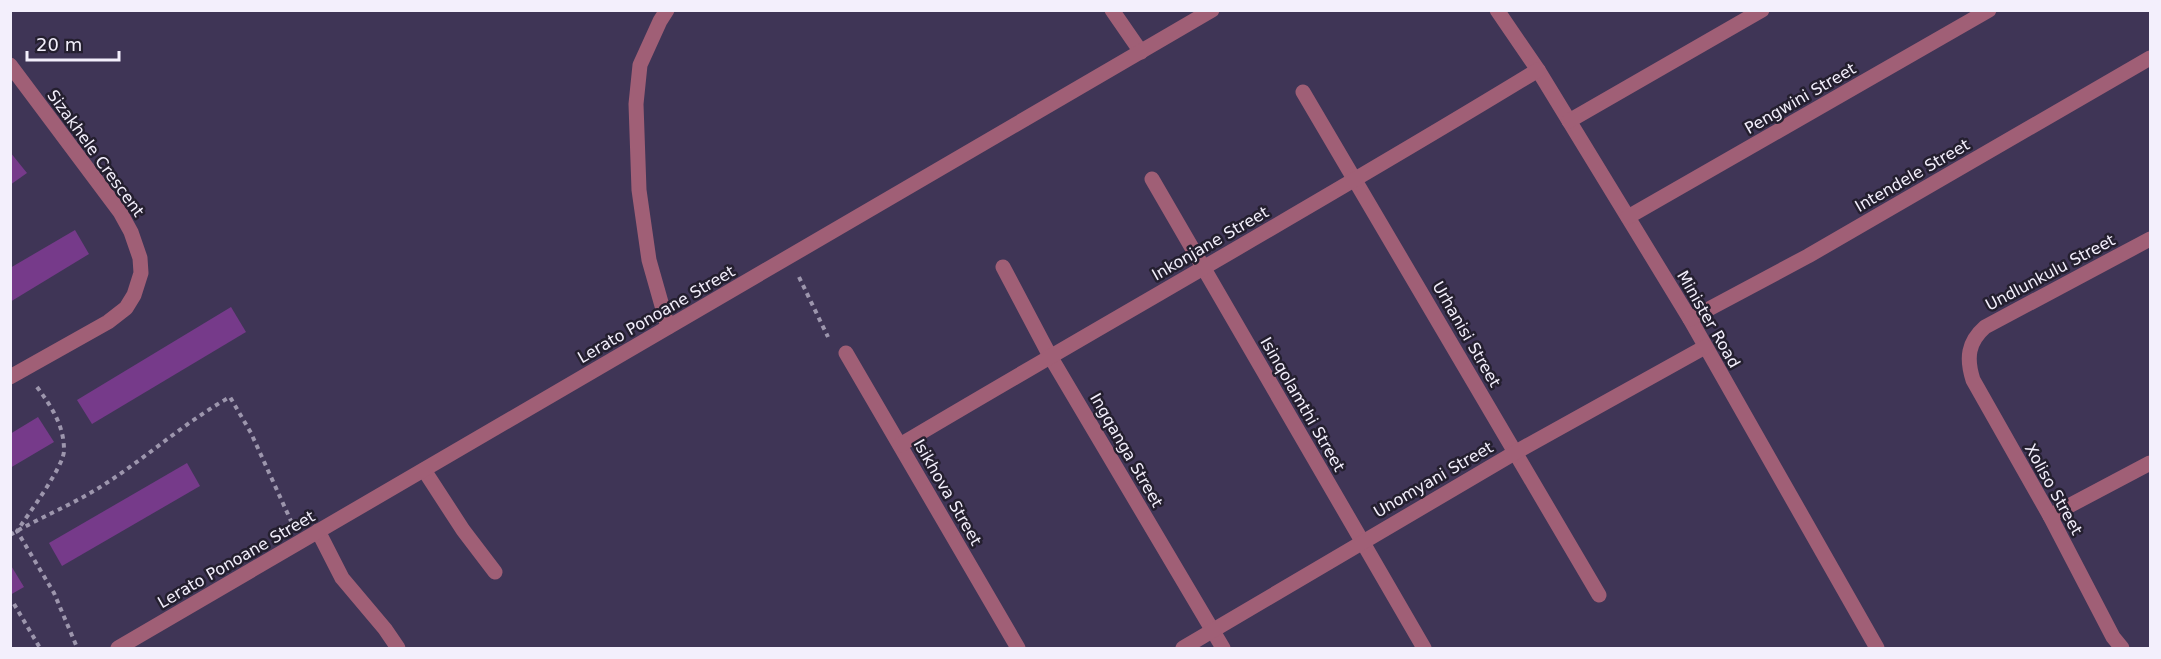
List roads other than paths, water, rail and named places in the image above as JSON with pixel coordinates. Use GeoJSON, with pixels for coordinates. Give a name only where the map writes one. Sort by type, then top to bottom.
{"type":"FeatureCollection","features":[{"type":"Feature","properties":{"kind":"street"},"geometry":{"type":"LineString","coordinates":[[668,10],[660,21],[640,65],[636,104],[639,190],[649,260],[668,327]]}},
{"type":"Feature","properties":{"kind":"street"},"geometry":{"type":"LineString","coordinates":[[1112,10],[1141,52]]}},
{"type":"Feature","properties":{"kind":"street","name":"Lerato Ponoane Street"},"geometry":{"type":"LineString","coordinates":[[118,648],[1212,10]]}},
{"type":"Feature","properties":{"kind":"street"},"geometry":{"type":"LineString","coordinates":[[1569,122],[1762,10]]}},
{"type":"Feature","properties":{"kind":"street","name":"Pengwini Street"},"geometry":{"type":"LineString","coordinates":[[1628,217],[1989,10]]}},
{"type":"Feature","properties":{"kind":"street","name":"Minister Road"},"geometry":{"type":"LineString","coordinates":[[1500,11],[1690,319],[1877,648]]}},
{"type":"Feature","properties":{"kind":"street","name":"Intendele Street"},"geometry":{"type":"LineString","coordinates":[[1690,319],[1817,251],[2151,58]]}},
{"type":"Feature","properties":{"kind":"street","name":"Sizakhele Crescent"},"geometry":{"type":"LineString","coordinates":[[10,65],[120,212],[131,232],[140,258],[141,273],[134,295],[126,308],[108,322],[10,377]]}},
{"type":"Feature","properties":{"kind":"street","name":"Inkonjane Street"},"geometry":{"type":"LineString","coordinates":[[900,445],[1356,180],[1538,70]]}},
{"type":"Feature","properties":{"kind":"street","name":"Urhanisi Street"},"geometry":{"type":"LineString","coordinates":[[1303,92],[1599,595]]}},
{"type":"Feature","properties":{"kind":"street","name":"Isinqolamthi Street"},"geometry":{"type":"LineString","coordinates":[[1152,179],[1424,648]]}},
{"type":"Feature","properties":{"kind":"street","name":"Undlunkulu Street"},"geometry":{"type":"LineString","coordinates":[[1971,343],[1985,327],[2151,238]]}},
{"type":"Feature","properties":{"kind":"street","name":"Ingqanga Street"},"geometry":{"type":"LineString","coordinates":[[1003,267],[1050,356],[1223,648]]}},
{"type":"Feature","properties":{"kind":"street","name":"Xoliso Street"},"geometry":{"type":"LineString","coordinates":[[1971,343],[1968,354],[1973,380],[2050,516],[2113,637],[2122,648]]}},
{"type":"Feature","properties":{"kind":"street","name":"Unomyani Street"},"geometry":{"type":"LineString","coordinates":[[1183,648],[1516,452],[1705,347]]}},
{"type":"Feature","properties":{"kind":"street","name":"Isikhova Street"},"geometry":{"type":"LineString","coordinates":[[846,353],[1018,648]]}},
{"type":"Feature","properties":{"kind":"street"},"geometry":{"type":"LineString","coordinates":[[2050,516],[2151,462]]}},
{"type":"Feature","properties":{"kind":"street"},"geometry":{"type":"LineString","coordinates":[[424,470],[463,530],[495,572]]}},
{"type":"Feature","properties":{"kind":"street"},"geometry":{"type":"LineString","coordinates":[[318,531],[342,578],[386,629],[398,648]]}}]}
